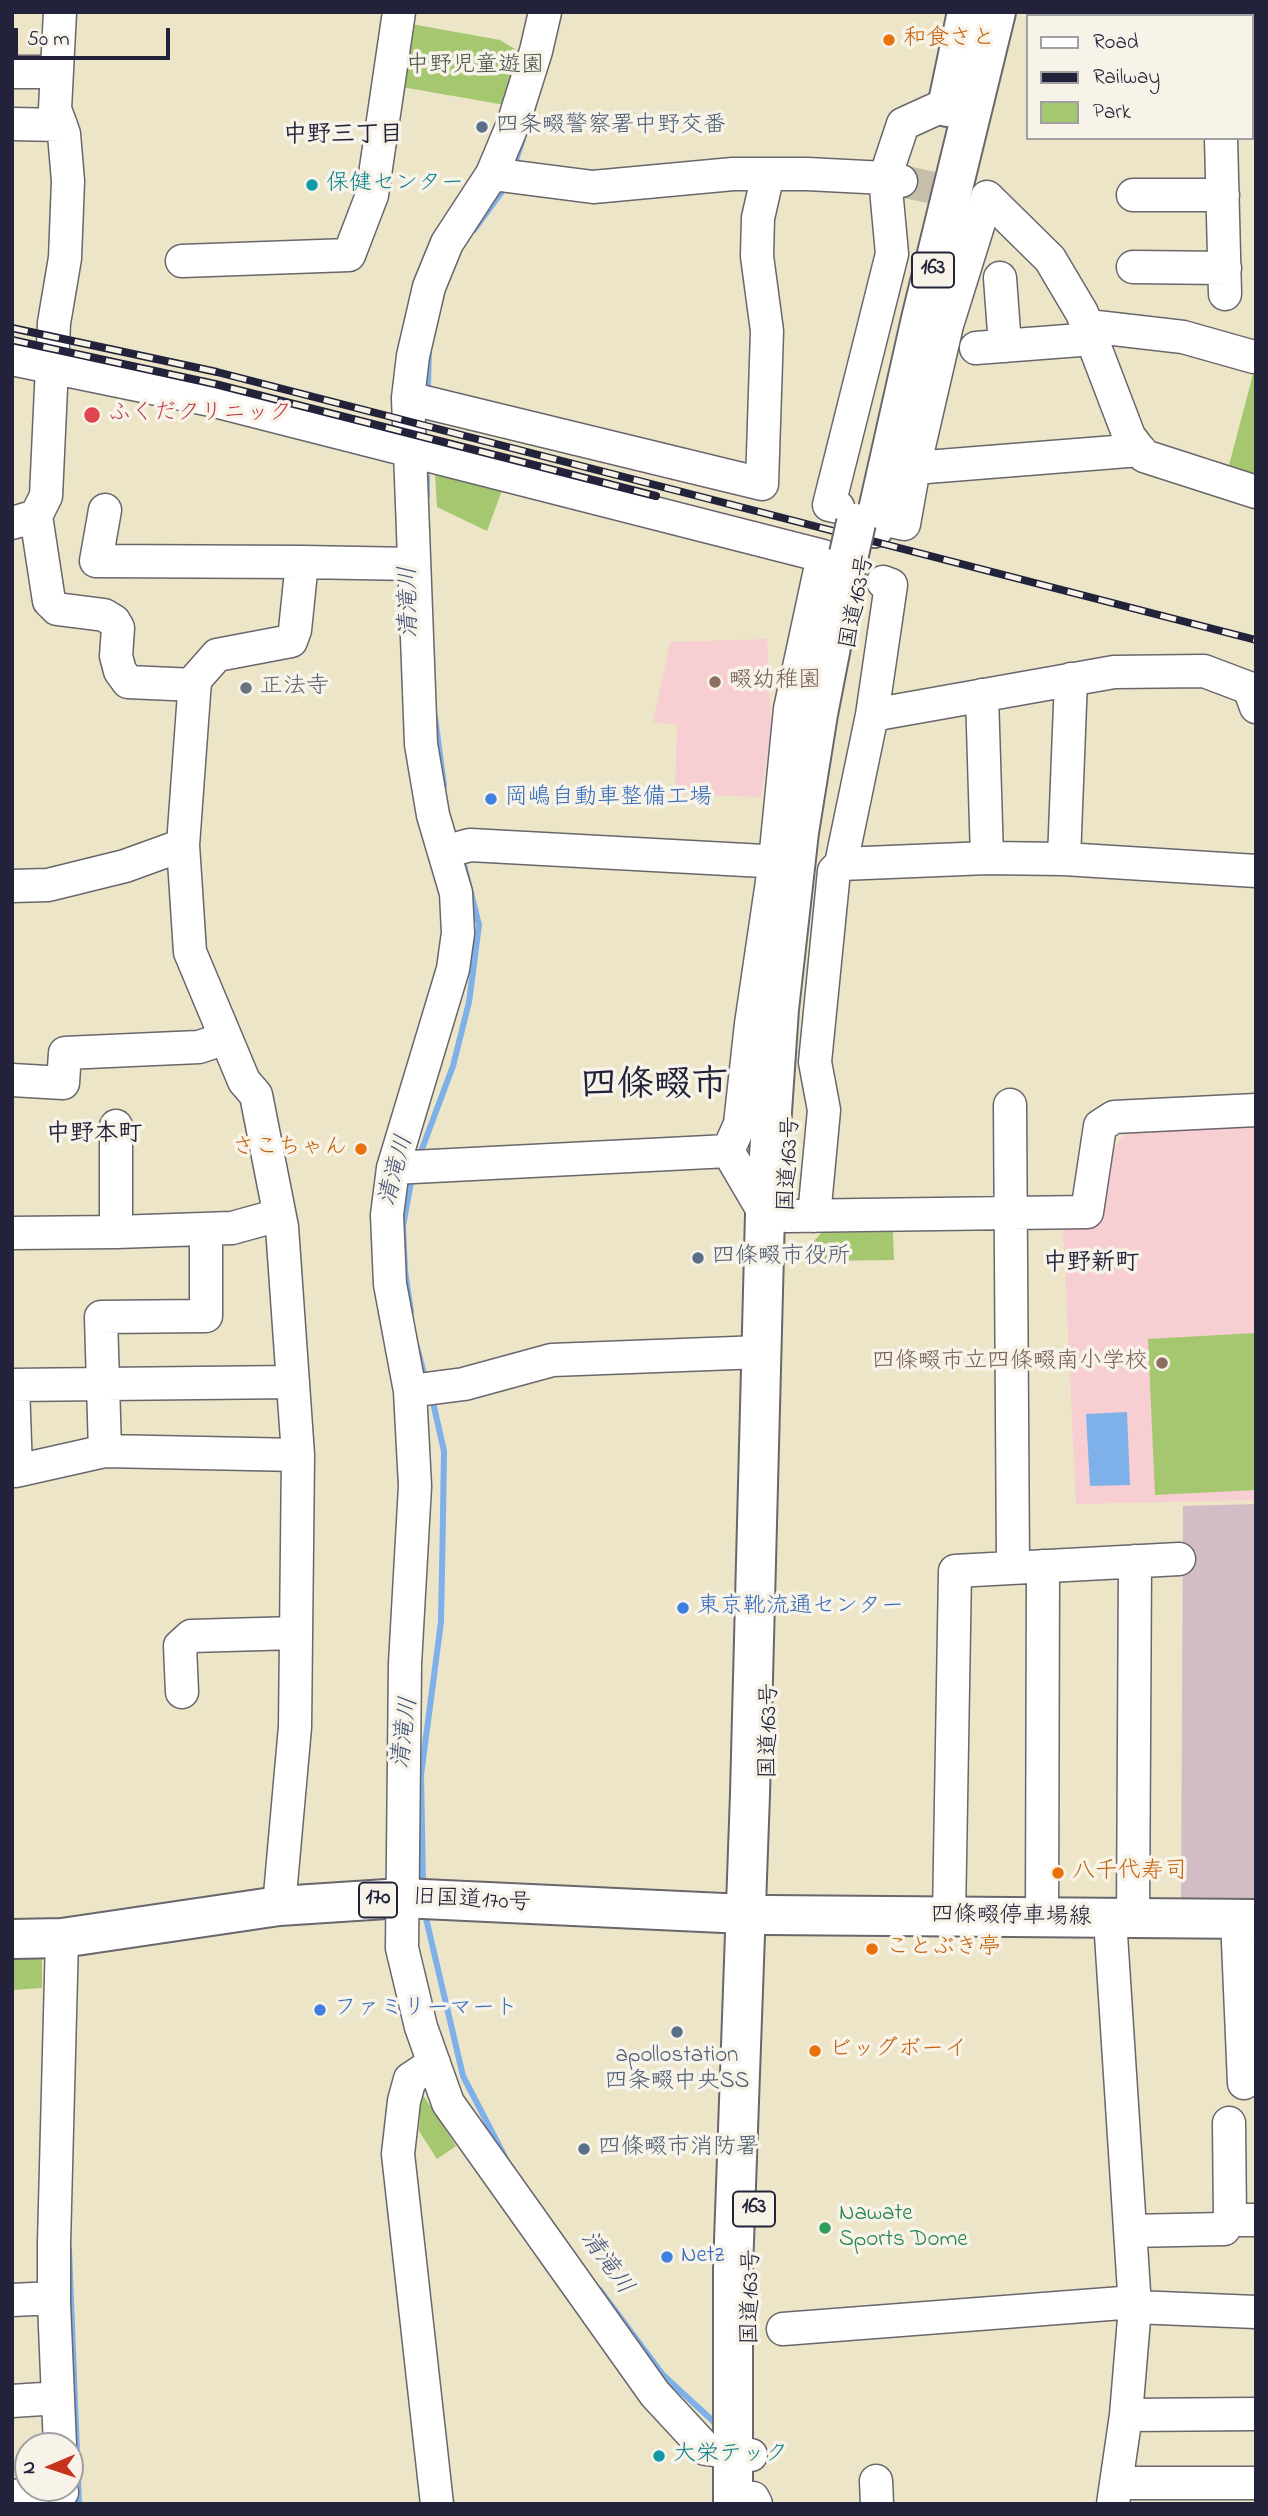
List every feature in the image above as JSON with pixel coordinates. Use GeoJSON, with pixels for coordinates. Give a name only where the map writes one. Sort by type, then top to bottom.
{"type":"FeatureCollection","features":[{"type":"Feature","properties":{"kind":"main road","name":"国道163号"},"geometry":{"type":"LineString","coordinates":[[755,1915],[774,1580],[798,1013],[806,919],[835,723],[857,543],[967,12]]}},
{"type":"Feature","properties":{"kind":"main road","name":"国道163号"},"geometry":{"type":"LineString","coordinates":[[857,543],[934,322],[996,12]]}},
{"type":"Feature","properties":{"kind":"main road","name":"国道163号"},"geometry":{"type":"LineString","coordinates":[[749,2502],[742,2455],[755,2140],[761,1352],[789,1215]]}},
{"type":"Feature","properties":{"kind":"main road","name":"旧国道170号"},"geometry":{"type":"LineString","coordinates":[[12,1938],[62,1938],[279,1906],[402,1898],[755,1915]]}},
{"type":"Feature","properties":{"kind":"main road","name":"四條畷停車場線"},"geometry":{"type":"LineString","coordinates":[[755,1915],[1246,1919]]}},
{"type":"Feature","properties":{"kind":"street"},"geometry":{"type":"LineString","coordinates":[[60,12],[55,109],[64,134],[68,181],[65,258],[54,323],[46,496],[24,519],[49,601],[57,609],[104,615],[114,621],[117,628],[118,663],[128,682],[195,685]]}},
{"type":"Feature","properties":{"kind":"street"},"geometry":{"type":"LineString","coordinates":[[182,261],[349,255],[372,195],[399,12]]}},
{"type":"Feature","properties":{"kind":"street"},"geometry":{"type":"LineString","coordinates":[[545,12],[513,124],[492,174],[447,243],[429,287],[413,356],[408,398],[421,744],[433,815],[456,848],[458,933],[453,969],[406,1167],[387,1215],[390,1284],[421,1389],[405,1664],[402,1948],[421,2027],[448,2103],[655,2394],[706,2449],[742,2455]]}},
{"type":"Feature","properties":{"kind":"street"},"geometry":{"type":"LineString","coordinates":[[12,72],[57,72]]}},
{"type":"Feature","properties":{"kind":"street"},"geometry":{"type":"LineString","coordinates":[[789,1215],[824,1110],[815,1062],[833,868],[872,715],[891,585],[829,505],[892,254],[893,179],[903,124],[947,104]]}},
{"type":"Feature","properties":{"kind":"street"},"geometry":{"type":"LineString","coordinates":[[12,124],[61,125]]}},
{"type":"Feature","properties":{"kind":"street"},"geometry":{"type":"LineString","coordinates":[[1133,267],[1225,281],[1221,140]]}},
{"type":"Feature","properties":{"kind":"street"},"geometry":{"type":"LineString","coordinates":[[492,174],[593,187],[733,174],[893,179]]}},
{"type":"Feature","properties":{"kind":"street"},"geometry":{"type":"LineString","coordinates":[[408,398],[762,484],[766,331],[757,256],[758,218],[768,174]]}},
{"type":"Feature","properties":{"kind":"street"},"geometry":{"type":"LineString","coordinates":[[1133,195],[1223,195]]}},
{"type":"Feature","properties":{"kind":"street"},"geometry":{"type":"LineString","coordinates":[[12,359],[211,400],[409,450],[857,543],[904,524],[934,322],[979,197],[1050,259],[1090,333],[1129,436],[1144,456],[1256,492]]}},
{"type":"Feature","properties":{"kind":"street"},"geometry":{"type":"LineString","coordinates":[[1000,278],[990,347],[1090,333],[1182,337],[1254,357]]}},
{"type":"Feature","properties":{"kind":"street"},"geometry":{"type":"LineString","coordinates":[[914,468],[1140,450]]}},
{"type":"Feature","properties":{"kind":"street"},"geometry":{"type":"LineString","coordinates":[[105,510],[96,561],[413,564]]}},
{"type":"Feature","properties":{"kind":"street"},"geometry":{"type":"LineString","coordinates":[[728,1151],[740,1124],[751,1024],[778,862],[790,709],[857,543]]}},
{"type":"Feature","properties":{"kind":"street"},"geometry":{"type":"LineString","coordinates":[[279,1906],[296,1727],[299,1455],[279,1215],[256,1095],[243,1082],[190,952],[183,845],[195,680],[216,655],[291,641],[295,630],[302,562]]}},
{"type":"Feature","properties":{"kind":"street"},"geometry":{"type":"LineString","coordinates":[[872,715],[1114,672],[1204,671],[1248,688],[1256,707]]}},
{"type":"Feature","properties":{"kind":"street"},"geometry":{"type":"LineString","coordinates":[[1064,859],[1071,679]]}},
{"type":"Feature","properties":{"kind":"street"},"geometry":{"type":"LineString","coordinates":[[982,695],[987,858]]}},
{"type":"Feature","properties":{"kind":"street"},"geometry":{"type":"LineString","coordinates":[[12,886],[48,886],[125,866],[183,845]]}},
{"type":"Feature","properties":{"kind":"street"},"geometry":{"type":"LineString","coordinates":[[456,848],[778,862]]}},
{"type":"Feature","properties":{"kind":"street"},"geometry":{"type":"LineString","coordinates":[[833,868],[987,858],[1064,859],[1256,871]]}},
{"type":"Feature","properties":{"kind":"street"},"geometry":{"type":"LineString","coordinates":[[12,1080],[63,1083],[65,1053],[199,1047],[226,1038]]}},
{"type":"Feature","properties":{"kind":"street"},"geometry":{"type":"LineString","coordinates":[[1010,1105],[1011,1213],[1042,1918]]}},
{"type":"Feature","properties":{"kind":"street"},"geometry":{"type":"LineString","coordinates":[[406,1167],[728,1151],[789,1215],[1087,1212],[1100,1126],[1114,1117],[1256,1111]]}},
{"type":"Feature","properties":{"kind":"street"},"geometry":{"type":"LineString","coordinates":[[116,1232],[117,1126]]}},
{"type":"Feature","properties":{"kind":"street"},"geometry":{"type":"LineString","coordinates":[[12,1233],[206,1231],[232,1228],[279,1215]]}},
{"type":"Feature","properties":{"kind":"street"},"geometry":{"type":"LineString","coordinates":[[105,1451],[101,1317],[206,1316],[206,1231]]}},
{"type":"Feature","properties":{"kind":"street"},"geometry":{"type":"LineString","coordinates":[[421,1389],[464,1384],[552,1360],[761,1352]]}},
{"type":"Feature","properties":{"kind":"street"},"geometry":{"type":"LineString","coordinates":[[293,1382],[12,1385],[16,1471],[105,1451],[299,1455]]}},
{"type":"Feature","properties":{"kind":"street"},"geometry":{"type":"LineString","coordinates":[[949,1917],[955,1571],[1180,1559]]}},
{"type":"Feature","properties":{"kind":"street"},"geometry":{"type":"LineString","coordinates":[[1135,1561],[1121,1919],[1130,2231],[1135,2305],[1126,2415],[1114,2493],[1256,2483]]}},
{"type":"Feature","properties":{"kind":"street"},"geometry":{"type":"LineString","coordinates":[[182,1692],[180,1646],[191,1636],[296,1633]]}},
{"type":"Feature","properties":{"kind":"street"},"geometry":{"type":"LineString","coordinates":[[1244,2083],[1246,1919]]}},
{"type":"Feature","properties":{"kind":"street"},"geometry":{"type":"LineString","coordinates":[[59,2432],[54,2298],[62,1938]]}},
{"type":"Feature","properties":{"kind":"street"},"geometry":{"type":"LineString","coordinates":[[434,2063],[410,2079],[404,2101],[398,2154],[437,2504]]}},
{"type":"Feature","properties":{"kind":"street"},"geometry":{"type":"LineString","coordinates":[[1130,2231],[1224,2228],[1243,2220],[1229,2123]]}},
{"type":"Feature","properties":{"kind":"street"},"geometry":{"type":"LineString","coordinates":[[12,2300],[54,2298]]}},
{"type":"Feature","properties":{"kind":"street"},"geometry":{"type":"LineString","coordinates":[[783,2329],[1135,2305],[1256,2312]]}},
{"type":"Feature","properties":{"kind":"street"},"geometry":{"type":"LineString","coordinates":[[12,2401],[58,2398]]}},
{"type":"Feature","properties":{"kind":"street"},"geometry":{"type":"LineString","coordinates":[[1126,2415],[1256,2414]]}},
{"type":"Feature","properties":{"kind":"shaded area","name":"畷幼稚園"},"geometry":{"type":"Polygon","coordinates":[[[767,639],[771,727],[761,797],[675,794],[677,725],[653,722],[670,642],[767,639]]]}},
{"type":"Feature","properties":{"kind":"shaded area","name":"四條畷市立四條畷南小学校"},"geometry":{"type":"Polygon","coordinates":[[[1256,1121],[1256,1500],[1076,1504],[1063,1226],[1110,1152],[1127,1131],[1256,1121]]]}},
{"type":"Feature","properties":{"kind":"shaded area"},"geometry":{"type":"Polygon","coordinates":[[[1256,1504],[1256,1904],[1181,1905],[1183,1506],[1256,1504]]]}},
{"type":"Feature","properties":{"kind":"green space","name":"中野児童遊園"},"geometry":{"type":"Polygon","coordinates":[[[406,23],[500,40],[523,54],[511,106],[396,86],[406,23]]]}},
{"type":"Feature","properties":{"kind":"green space"},"geometry":{"type":"Polygon","coordinates":[[[1256,363],[1256,478],[1228,469],[1256,363]]]}},
{"type":"Feature","properties":{"kind":"green space"},"geometry":{"type":"Polygon","coordinates":[[[439,466],[504,485],[487,531],[437,507],[435,474],[439,466]]]}},
{"type":"Feature","properties":{"kind":"green space"},"geometry":{"type":"Polygon","coordinates":[[[893,1232],[894,1260],[811,1261],[811,1245],[821,1233],[893,1232]]]}},
{"type":"Feature","properties":{"kind":"green space"},"geometry":{"type":"Polygon","coordinates":[[[1256,1333],[1256,1490],[1155,1495],[1148,1339],[1256,1333]]]}},
{"type":"Feature","properties":{"kind":"green space"},"geometry":{"type":"Polygon","coordinates":[[[32,1952],[42,1959],[42,1988],[12,1990],[12,1953],[32,1952]]]}},
{"type":"Feature","properties":{"kind":"green space"},"geometry":{"type":"Polygon","coordinates":[[[421,2092],[456,2146],[437,2159],[419,2131],[421,2092]]]}},
{"type":"Feature","properties":{"kind":"water"},"geometry":{"type":"Polygon","coordinates":[[[1127,1412],[1130,1485],[1090,1486],[1086,1414],[1127,1412]]]}},
{"type":"Feature","properties":{"kind":"waterway","name":"清滝川"},"geometry":{"type":"LineString","coordinates":[[516,160],[523,139]]}},
{"type":"Feature","properties":{"kind":"waterway","name":"清滝川"},"geometry":{"type":"LineString","coordinates":[[474,230],[506,186]]}},
{"type":"Feature","properties":{"kind":"waterway","name":"清滝川"},"geometry":{"type":"LineString","coordinates":[[428,386],[429,349]]}},
{"type":"Feature","properties":{"kind":"waterway","name":"清滝川"},"geometry":{"type":"LineString","coordinates":[[427,477],[427,496]]}},
{"type":"Feature","properties":{"kind":"waterway","name":"清滝川"},"geometry":{"type":"LineString","coordinates":[[435,717],[444,786]]}},
{"type":"Feature","properties":{"kind":"waterway","name":"清滝川"},"geometry":{"type":"LineString","coordinates":[[419,1157],[453,1066],[469,1002],[479,925],[462,857]]}},
{"type":"Feature","properties":{"kind":"waterway","name":"清滝川"},"geometry":{"type":"LineString","coordinates":[[411,1312],[405,1271],[403,1226],[412,1177]]}},
{"type":"Feature","properties":{"kind":"waterway","name":"清滝川"},"geometry":{"type":"LineString","coordinates":[[417,1347],[426,1381]]}},
{"type":"Feature","properties":{"kind":"waterway","name":"清滝川"},"geometry":{"type":"LineString","coordinates":[[423,1881],[421,1775],[441,1622],[443,1516],[444,1451],[432,1398]]}},
{"type":"Feature","properties":{"kind":"waterway","name":"清滝川"},"geometry":{"type":"LineString","coordinates":[[425,1914],[463,2076],[506,2159]]}},
{"type":"Feature","properties":{"kind":"waterway"},"geometry":{"type":"LineString","coordinates":[[69,2249],[79,2504]]}},
{"type":"Feature","properties":{"kind":"waterway","name":"清滝川"},"geometry":{"type":"LineString","coordinates":[[600,2290],[663,2375],[714,2422]]}},
{"type":"Feature","properties":{"kind":"tunnel"},"geometry":{"type":"LineString","coordinates":[[901,181],[971,196]]}},
{"type":"Feature","properties":{"kind":"railway"},"geometry":{"type":"LineString","coordinates":[[12,328],[217,372],[1256,640]]}},
{"type":"Feature","properties":{"kind":"railway"},"geometry":{"type":"LineString","coordinates":[[12,340],[215,384],[656,496]]}},
{"type":"Feature","properties":{"kind":"place","name":"和食さと"},"geometry":{"type":"Point","coordinates":[889,40]}},
{"type":"Feature","properties":{"kind":"place","name":"四条畷警察署中野交番"},"geometry":{"type":"Point","coordinates":[482,127]}},
{"type":"Feature","properties":{"kind":"place","name":"保健センター"},"geometry":{"type":"Point","coordinates":[312,185]}},
{"type":"Feature","properties":{"kind":"place","name":"ふくだクリニック"},"geometry":{"type":"Point","coordinates":[92,415]}},
{"type":"Feature","properties":{"kind":"place","name":"畷幼稚園"},"geometry":{"type":"Point","coordinates":[715,682]}},
{"type":"Feature","properties":{"kind":"place","name":"正法寺"},"geometry":{"type":"Point","coordinates":[246,688]}},
{"type":"Feature","properties":{"kind":"place","name":"岡嶋自動車整備工場"},"geometry":{"type":"Point","coordinates":[491,799]}},
{"type":"Feature","properties":{"kind":"place","name":"さこちゃん"},"geometry":{"type":"Point","coordinates":[361,1149]}},
{"type":"Feature","properties":{"kind":"place","name":"四條畷市役所"},"geometry":{"type":"Point","coordinates":[698,1258]}},
{"type":"Feature","properties":{"kind":"place","name":"四條畷市立四條畷南小学校"},"geometry":{"type":"Point","coordinates":[1162,1363]}},
{"type":"Feature","properties":{"kind":"place","name":"東京靴流通センター"},"geometry":{"type":"Point","coordinates":[683,1608]}},
{"type":"Feature","properties":{"kind":"place","name":"八千代寿司"},"geometry":{"type":"Point","coordinates":[1058,1873]}},
{"type":"Feature","properties":{"kind":"place","name":"ことぶき亭"},"geometry":{"type":"Point","coordinates":[872,1949]}},
{"type":"Feature","properties":{"kind":"place","name":"ファミリーマート"},"geometry":{"type":"Point","coordinates":[320,2010]}},
{"type":"Feature","properties":{"kind":"place","name":"apollostation 四条畷中央SS"},"geometry":{"type":"Point","coordinates":[677,2032]}},
{"type":"Feature","properties":{"kind":"place","name":"ビッグボーイ"},"geometry":{"type":"Point","coordinates":[815,2051]}},
{"type":"Feature","properties":{"kind":"place","name":"四條畷市消防署"},"geometry":{"type":"Point","coordinates":[584,2149]}},
{"type":"Feature","properties":{"kind":"place","name":"Nawate Sports Dome"},"geometry":{"type":"Point","coordinates":[825,2228]}},
{"type":"Feature","properties":{"kind":"place","name":"Netz"},"geometry":{"type":"Point","coordinates":[667,2257]}},
{"type":"Feature","properties":{"kind":"place","name":"大栄テック"},"geometry":{"type":"Point","coordinates":[659,2456]}},
{"type":"Feature","properties":{"kind":"district","name":"中野三丁目"},"geometry":{"type":"Point","coordinates":[343,137]}},
{"type":"Feature","properties":{"kind":"district","name":"四條畷市"},"geometry":{"type":"Point","coordinates":[654,1089]}},
{"type":"Feature","properties":{"kind":"district","name":"中野本町"},"geometry":{"type":"Point","coordinates":[94,1136]}},
{"type":"Feature","properties":{"kind":"district","name":"中野新町"},"geometry":{"type":"Point","coordinates":[1091,1265]}}]}
